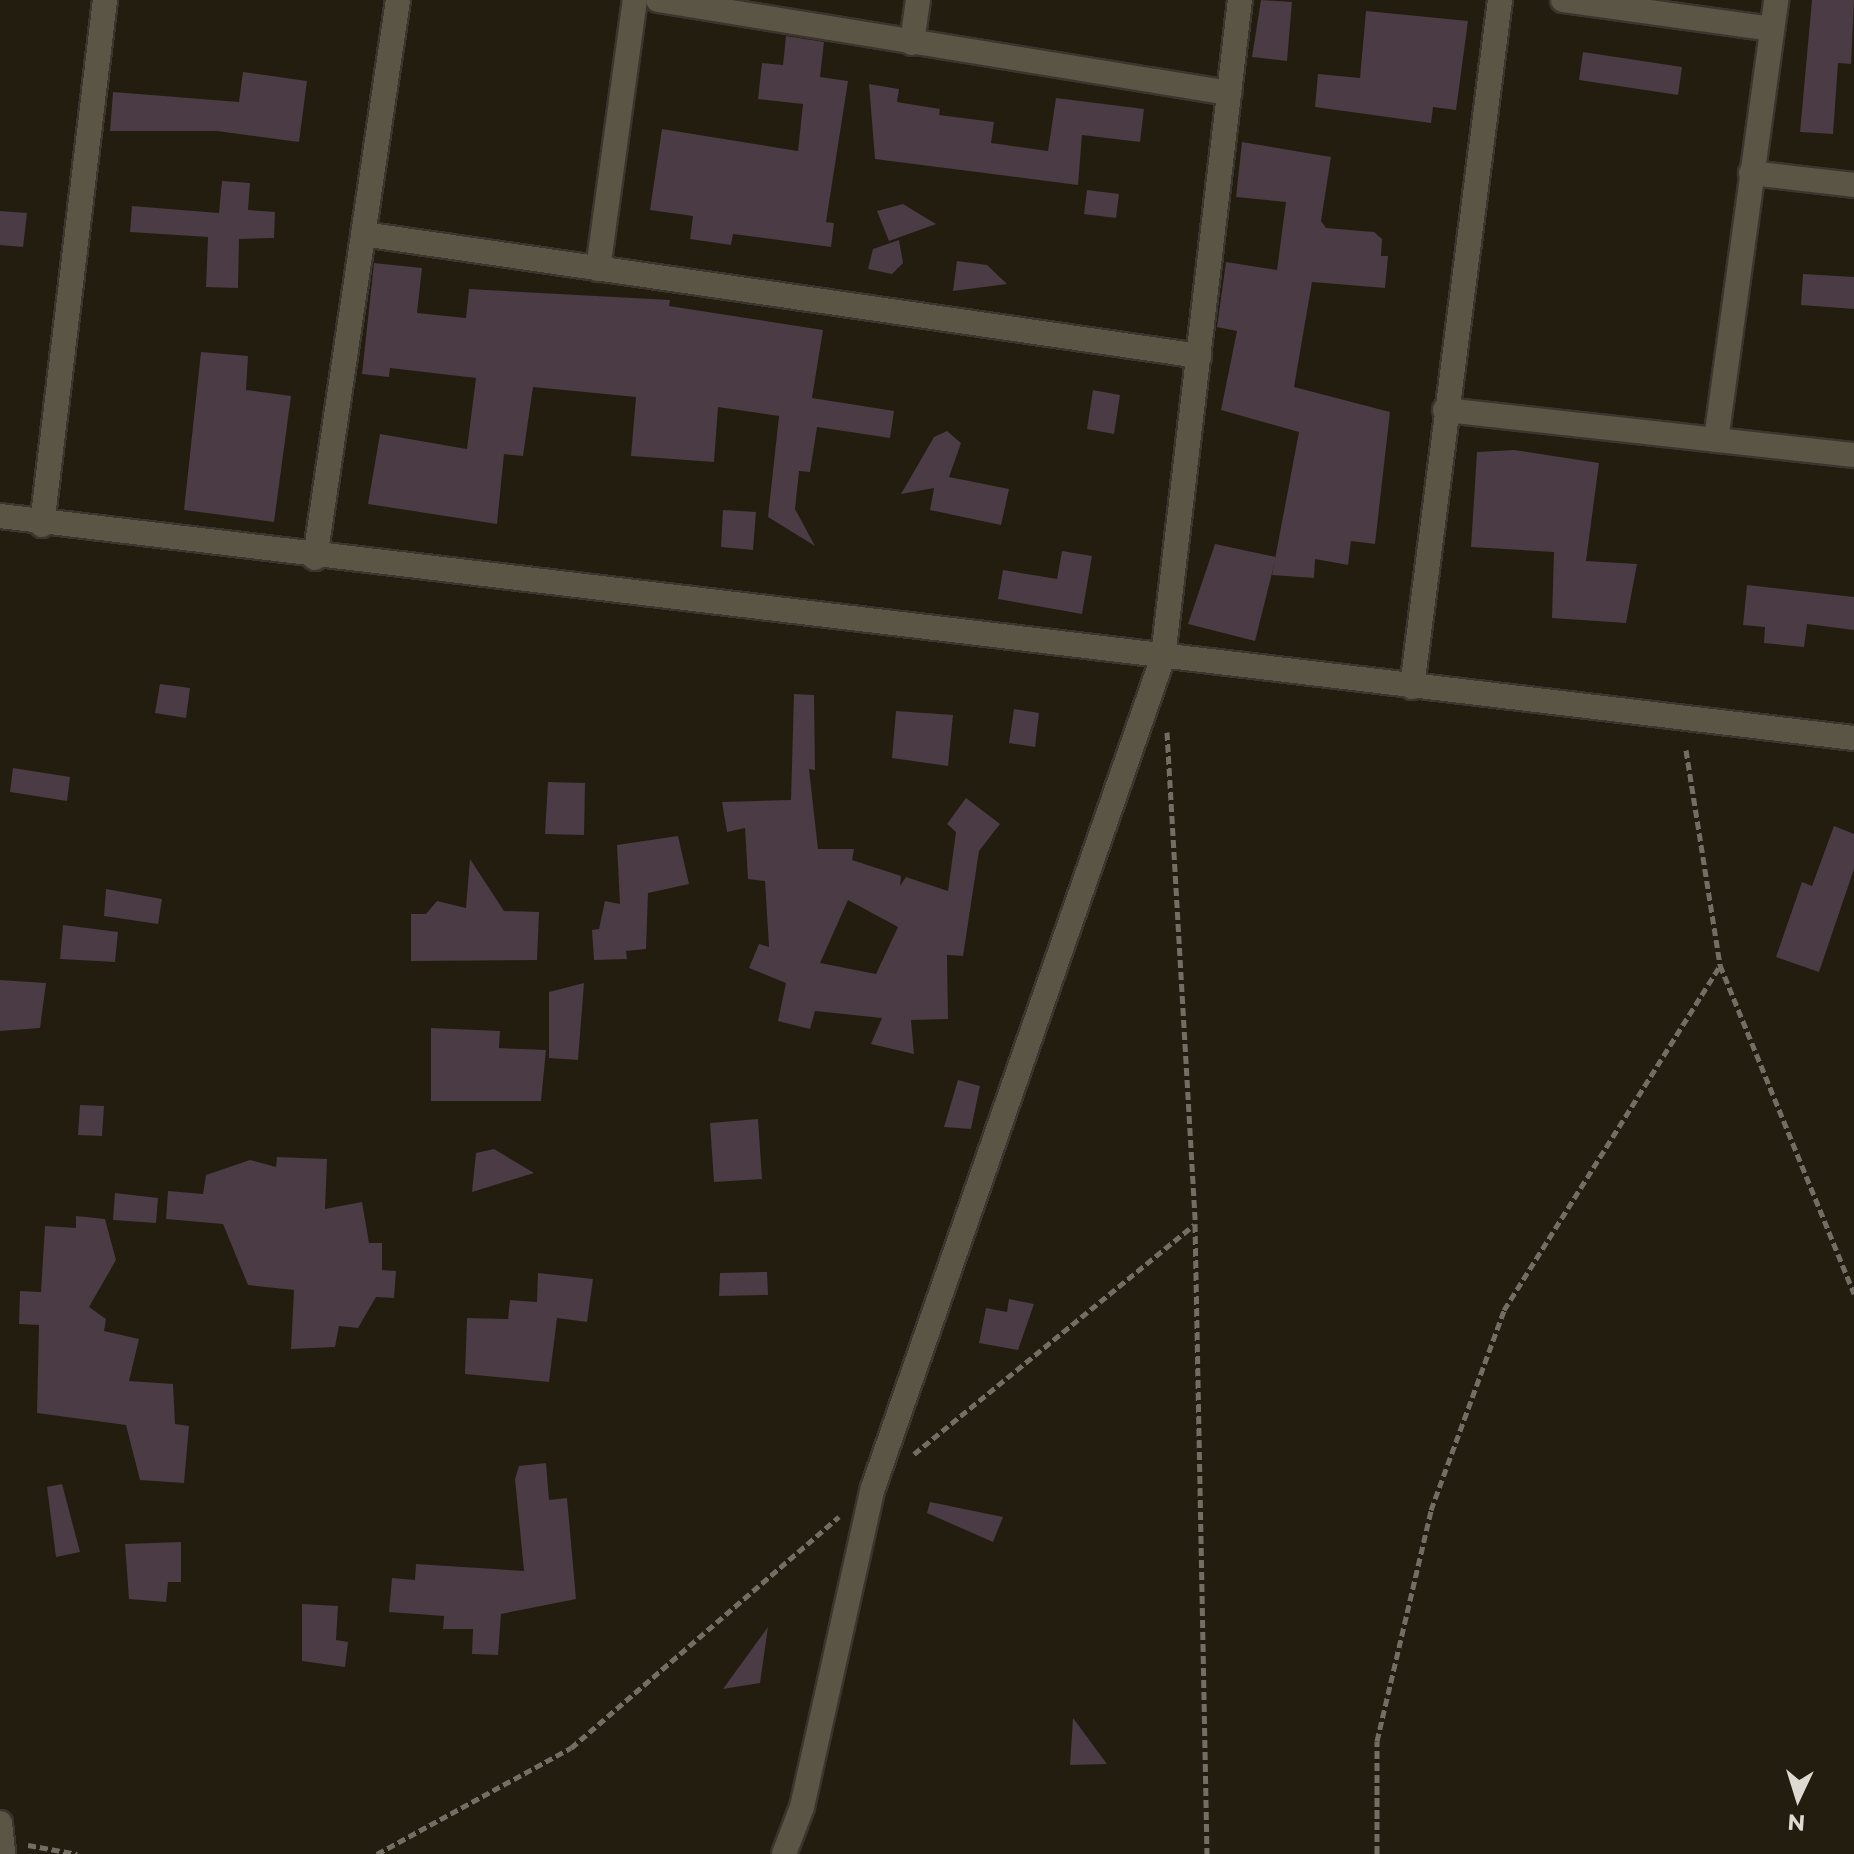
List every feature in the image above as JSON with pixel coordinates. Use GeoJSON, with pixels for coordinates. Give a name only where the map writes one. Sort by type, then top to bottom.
{"type":"FeatureCollection","features":[{"type":"Feature","properties":{"kind":"street"},"geometry":{"type":"LineString","coordinates":[[42,525],[105,0]]}},
{"type":"Feature","properties":{"kind":"street"},"geometry":{"type":"LineString","coordinates":[[315,558],[398,0]]}},
{"type":"Feature","properties":{"kind":"street"},"geometry":{"type":"LineString","coordinates":[[598,269],[635,0]]}},
{"type":"Feature","properties":{"kind":"street"},"geometry":{"type":"LineString","coordinates":[[658,0],[1229,93]]}},
{"type":"Feature","properties":{"kind":"street"},"geometry":{"type":"LineString","coordinates":[[912,43],[918,0]]}},
{"type":"Feature","properties":{"kind":"street"},"geometry":{"type":"LineString","coordinates":[[784,1854],[802,1807],[873,1488],[1163,657],[1240,0]]}},
{"type":"Feature","properties":{"kind":"street"},"geometry":{"type":"LineString","coordinates":[[1412,687],[1445,410],[1500,0]]}},
{"type":"Feature","properties":{"kind":"street"},"geometry":{"type":"LineString","coordinates":[[1563,0],[1772,29]]}},
{"type":"Feature","properties":{"kind":"street"},"geometry":{"type":"LineString","coordinates":[[1716,440],[1776,0]]}},
{"type":"Feature","properties":{"kind":"street"},"geometry":{"type":"LineString","coordinates":[[1751,173],[1854,185]]}},
{"type":"Feature","properties":{"kind":"street"},"geometry":{"type":"LineString","coordinates":[[363,234],[1199,356]]}},
{"type":"Feature","properties":{"kind":"street"},"geometry":{"type":"LineString","coordinates":[[1445,410],[1854,455]]}},
{"type":"Feature","properties":{"kind":"street"},"geometry":{"type":"LineString","coordinates":[[0,516],[42,525],[315,558],[1854,738]]}},
{"type":"Feature","properties":{"kind":"street"},"geometry":{"type":"LineString","coordinates":[[0,1823],[3,1854]]}},
{"type":"Feature","properties":{"kind":"path"},"geometry":{"type":"LineString","coordinates":[[1167,720],[1195,1224],[1207,1854]]}},
{"type":"Feature","properties":{"kind":"path"},"geometry":{"type":"LineString","coordinates":[[1686,750],[1720,965],[1854,1294]]}},
{"type":"Feature","properties":{"kind":"path"},"geometry":{"type":"LineString","coordinates":[[1377,1854],[1377,1741],[1431,1510],[1504,1310],[1720,965]]}},
{"type":"Feature","properties":{"kind":"path"},"geometry":{"type":"LineString","coordinates":[[909,1459],[1195,1224]]}},
{"type":"Feature","properties":{"kind":"path"},"geometry":{"type":"LineString","coordinates":[[377,1854],[571,1748],[873,1488]]}},
{"type":"Feature","properties":{"kind":"path"},"geometry":{"type":"LineString","coordinates":[[1,1839],[77,1854]]}},
{"type":"Feature","properties":{"kind":"building"},"geometry":{"type":"Polygon","coordinates":[[[1261,0],[1292,2],[1287,61],[1252,57],[1261,0]]]}},
{"type":"Feature","properties":{"kind":"building"},"geometry":{"type":"Polygon","coordinates":[[[1812,0],[1854,0],[1851,64],[1838,63],[1833,134],[1800,132],[1812,0]]]}},
{"type":"Feature","properties":{"kind":"building"},"geometry":{"type":"Polygon","coordinates":[[[1366,11],[1468,21],[1456,110],[1433,107],[1431,123],[1315,107],[1318,74],[1360,78],[1366,11]]]}},
{"type":"Feature","properties":{"kind":"building"},"geometry":{"type":"Polygon","coordinates":[[[786,36],[824,42],[820,77],[848,81],[826,222],[834,223],[831,247],[733,234],[731,245],[690,239],[693,216],[650,210],[662,129],[798,151],[803,104],[758,99],[762,63],[783,65],[786,36]]]}},
{"type":"Feature","properties":{"kind":"building"},"geometry":{"type":"Polygon","coordinates":[[[1583,52],[1682,67],[1678,95],[1579,80],[1583,52]]]}},
{"type":"Feature","properties":{"kind":"building"},"geometry":{"type":"Polygon","coordinates":[[[243,72],[307,81],[299,142],[217,131],[110,131],[113,92],[239,102],[243,72]]]}},
{"type":"Feature","properties":{"kind":"building"},"geometry":{"type":"Polygon","coordinates":[[[869,84],[899,89],[897,102],[940,109],[939,115],[994,122],[991,143],[1048,151],[1056,98],[1144,109],[1140,142],[1082,135],[1078,185],[875,159],[869,84]]]}},
{"type":"Feature","properties":{"kind":"building"},"geometry":{"type":"Polygon","coordinates":[[[1242,142],[1331,157],[1321,221],[1326,228],[1374,232],[1382,239],[1381,256],[1388,256],[1385,288],[1312,282],[1294,387],[1390,412],[1375,544],[1351,541],[1348,565],[1315,559],[1314,578],[1272,575],[1299,432],[1221,410],[1237,331],[1217,327],[1226,262],[1277,270],[1286,202],[1236,197],[1242,142]]]}},
{"type":"Feature","properties":{"kind":"building"},"geometry":{"type":"Polygon","coordinates":[[[222,181],[250,183],[248,210],[275,212],[274,238],[239,239],[238,288],[206,287],[208,237],[130,232],[132,206],[219,213],[222,181]]]}},
{"type":"Feature","properties":{"kind":"building"},"geometry":{"type":"Polygon","coordinates":[[[1087,190],[1119,194],[1116,218],[1084,214],[1087,190]]]}},
{"type":"Feature","properties":{"kind":"building"},"geometry":{"type":"Polygon","coordinates":[[[903,204],[936,224],[889,241],[877,211],[903,204]]]}},
{"type":"Feature","properties":{"kind":"building"},"geometry":{"type":"Polygon","coordinates":[[[0,211],[27,213],[23,247],[0,245],[0,211]]]}},
{"type":"Feature","properties":{"kind":"building"},"geometry":{"type":"Polygon","coordinates":[[[899,240],[903,263],[892,274],[868,269],[873,249],[899,240]]]}},
{"type":"Feature","properties":{"kind":"building"},"geometry":{"type":"Polygon","coordinates":[[[957,261],[987,265],[1007,284],[953,291],[957,261]]]}},
{"type":"Feature","properties":{"kind":"building"},"geometry":{"type":"Polygon","coordinates":[[[374,263],[422,268],[417,313],[466,318],[469,289],[670,300],[669,306],[823,330],[812,398],[894,411],[890,438],[817,427],[810,472],[799,471],[795,509],[815,546],[768,517],[779,416],[718,407],[714,462],[631,456],[636,397],[533,387],[523,456],[504,454],[497,524],[368,504],[380,434],[467,449],[476,378],[390,368],[389,377],[362,374],[374,263]]]}},
{"type":"Feature","properties":{"kind":"building"},"geometry":{"type":"Polygon","coordinates":[[[1803,274],[1854,277],[1854,309],[1801,305],[1803,274]]]}},
{"type":"Feature","properties":{"kind":"building"},"geometry":{"type":"Polygon","coordinates":[[[201,352],[248,356],[246,390],[291,396],[274,522],[184,510],[201,352]]]}},
{"type":"Feature","properties":{"kind":"building"},"geometry":{"type":"Polygon","coordinates":[[[1093,390],[1120,395],[1114,434],[1087,429],[1093,390]]]}},
{"type":"Feature","properties":{"kind":"building"},"geometry":{"type":"Polygon","coordinates":[[[947,431],[961,443],[949,477],[1009,489],[1001,525],[930,510],[934,488],[901,494],[934,437],[947,431]]]}},
{"type":"Feature","properties":{"kind":"building"},"geometry":{"type":"Polygon","coordinates":[[[1514,450],[1599,463],[1586,561],[1637,564],[1626,623],[1552,618],[1554,552],[1471,547],[1477,452],[1514,450]]]}},
{"type":"Feature","properties":{"kind":"building"},"geometry":{"type":"Polygon","coordinates":[[[723,510],[756,512],[753,550],[721,547],[723,510]]]}},
{"type":"Feature","properties":{"kind":"building"},"geometry":{"type":"Polygon","coordinates":[[[1215,544],[1276,557],[1255,641],[1188,624],[1215,544]]]}},
{"type":"Feature","properties":{"kind":"building"},"geometry":{"type":"Polygon","coordinates":[[[1062,551],[1092,556],[1082,614],[998,599],[1003,570],[1057,579],[1062,551]]]}},
{"type":"Feature","properties":{"kind":"building"},"geometry":{"type":"Polygon","coordinates":[[[1747,585],[1854,597],[1854,630],[1807,624],[1804,647],[1764,643],[1765,627],[1743,625],[1747,585]]]}},
{"type":"Feature","properties":{"kind":"building"},"geometry":{"type":"Polygon","coordinates":[[[160,684],[190,688],[186,718],[155,713],[160,684]]]}},
{"type":"Feature","properties":{"kind":"building"},"geometry":{"type":"Polygon","coordinates":[[[794,694],[814,695],[815,770],[809,769],[818,849],[854,849],[852,860],[901,876],[900,886],[906,877],[948,891],[956,832],[947,824],[966,798],[1000,824],[979,851],[963,956],[947,955],[948,1019],[911,1020],[914,1054],[871,1044],[882,1018],[815,1011],[810,1029],[778,1021],[786,983],[749,968],[759,944],[769,947],[765,881],[748,879],[745,828],[727,832],[722,802],[791,800],[794,694]],[[848,900],[820,963],[876,974],[898,927],[848,900]]]}},
{"type":"Feature","properties":{"kind":"building"},"geometry":{"type":"Polygon","coordinates":[[[1014,709],[1039,713],[1035,747],[1009,743],[1014,709]]]}},
{"type":"Feature","properties":{"kind":"building"},"geometry":{"type":"Polygon","coordinates":[[[896,711],[953,715],[948,766],[892,758],[896,711]]]}},
{"type":"Feature","properties":{"kind":"building"},"geometry":{"type":"Polygon","coordinates":[[[13,768],[70,777],[67,801],[10,792],[13,768]]]}},
{"type":"Feature","properties":{"kind":"building"},"geometry":{"type":"Polygon","coordinates":[[[548,782],[585,783],[584,835],[545,834],[548,782]]]}},
{"type":"Feature","properties":{"kind":"building"},"geometry":{"type":"Polygon","coordinates":[[[1834,826],[1854,834],[1854,869],[1819,972],[1776,957],[1802,882],[1812,886],[1834,826]]]}},
{"type":"Feature","properties":{"kind":"building"},"geometry":{"type":"Polygon","coordinates":[[[678,836],[689,884],[648,893],[646,949],[626,951],[627,959],[594,960],[592,930],[599,929],[605,901],[620,904],[617,845],[678,836]]]}},
{"type":"Feature","properties":{"kind":"building"},"geometry":{"type":"Polygon","coordinates":[[[470,859],[504,911],[539,912],[537,960],[411,961],[411,914],[426,914],[437,901],[466,908],[470,859]]]}},
{"type":"Feature","properties":{"kind":"building"},"geometry":{"type":"Polygon","coordinates":[[[106,889],[162,899],[158,924],[104,916],[106,889]]]}},
{"type":"Feature","properties":{"kind":"building"},"geometry":{"type":"Polygon","coordinates":[[[63,925],[118,932],[115,962],[60,959],[63,925]]]}},
{"type":"Feature","properties":{"kind":"building"},"geometry":{"type":"Polygon","coordinates":[[[0,980],[46,983],[40,1028],[0,1031],[0,980]]]}},
{"type":"Feature","properties":{"kind":"building"},"geometry":{"type":"Polygon","coordinates":[[[584,983],[578,1060],[549,1058],[549,992],[584,983]]]}},
{"type":"Feature","properties":{"kind":"building"},"geometry":{"type":"Polygon","coordinates":[[[431,1028],[500,1031],[499,1048],[546,1050],[541,1101],[431,1101],[431,1028]]]}},
{"type":"Feature","properties":{"kind":"building"},"geometry":{"type":"Polygon","coordinates":[[[958,1080],[980,1086],[971,1129],[944,1127],[958,1080]]]}},
{"type":"Feature","properties":{"kind":"building"},"geometry":{"type":"Polygon","coordinates":[[[80,1105],[104,1106],[102,1136],[78,1135],[80,1105]]]}},
{"type":"Feature","properties":{"kind":"building"},"geometry":{"type":"Polygon","coordinates":[[[758,1119],[762,1179],[714,1182],[710,1123],[758,1119]]]}},
{"type":"Feature","properties":{"kind":"building"},"geometry":{"type":"Polygon","coordinates":[[[494,1149],[534,1173],[472,1192],[476,1153],[494,1149]]]}},
{"type":"Feature","properties":{"kind":"building"},"geometry":{"type":"Polygon","coordinates":[[[277,1157],[327,1159],[325,1209],[362,1202],[369,1243],[382,1243],[382,1270],[396,1271],[394,1298],[376,1297],[358,1328],[339,1326],[335,1347],[291,1349],[294,1290],[248,1285],[223,1224],[166,1219],[168,1191],[203,1194],[206,1175],[250,1160],[276,1167],[277,1157]]]}},
{"type":"Feature","properties":{"kind":"building"},"geometry":{"type":"Polygon","coordinates":[[[115,1193],[158,1198],[156,1223],[113,1220],[115,1193]]]}},
{"type":"Feature","properties":{"kind":"building"},"geometry":{"type":"Polygon","coordinates":[[[76,1216],[105,1219],[116,1260],[89,1307],[106,1319],[104,1331],[139,1339],[129,1381],[173,1384],[175,1424],[189,1426],[184,1483],[140,1480],[126,1425],[37,1413],[39,1325],[19,1324],[20,1291],[41,1292],[45,1226],[76,1228],[76,1216]]]}},
{"type":"Feature","properties":{"kind":"building"},"geometry":{"type":"Polygon","coordinates":[[[767,1272],[768,1295],[719,1296],[720,1273],[767,1272]]]}},
{"type":"Feature","properties":{"kind":"building"},"geometry":{"type":"Polygon","coordinates":[[[538,1273],[593,1279],[587,1322],[557,1318],[549,1382],[465,1374],[467,1318],[508,1319],[510,1300],[537,1302],[538,1273]]]}},
{"type":"Feature","properties":{"kind":"building"},"geometry":{"type":"Polygon","coordinates":[[[1009,1299],[1034,1304],[1018,1350],[979,1343],[986,1308],[1007,1312],[1009,1299]]]}},
{"type":"Feature","properties":{"kind":"building"},"geometry":{"type":"Polygon","coordinates":[[[546,1463],[549,1500],[567,1498],[576,1599],[501,1614],[498,1655],[472,1654],[473,1629],[443,1629],[444,1616],[389,1612],[392,1578],[415,1580],[416,1564],[524,1571],[515,1479],[519,1466],[546,1463]]]}},
{"type":"Feature","properties":{"kind":"building"},"geometry":{"type":"Polygon","coordinates":[[[62,1484],[80,1552],[56,1557],[47,1487],[62,1484]]]}},
{"type":"Feature","properties":{"kind":"building"},"geometry":{"type":"Polygon","coordinates":[[[930,1502],[1003,1517],[993,1542],[927,1513],[930,1502]]]}},
{"type":"Feature","properties":{"kind":"building"},"geometry":{"type":"Polygon","coordinates":[[[181,1542],[181,1582],[168,1582],[166,1602],[129,1599],[125,1544],[181,1542]]]}},
{"type":"Feature","properties":{"kind":"building"},"geometry":{"type":"Polygon","coordinates":[[[302,1604],[338,1606],[336,1640],[348,1642],[345,1667],[302,1661],[302,1604]]]}},
{"type":"Feature","properties":{"kind":"building"},"geometry":{"type":"Polygon","coordinates":[[[768,1627],[760,1683],[723,1689],[768,1627]]]}},
{"type":"Feature","properties":{"kind":"building"},"geometry":{"type":"Polygon","coordinates":[[[1073,1718],[1107,1764],[1070,1765],[1073,1718]]]}}]}
